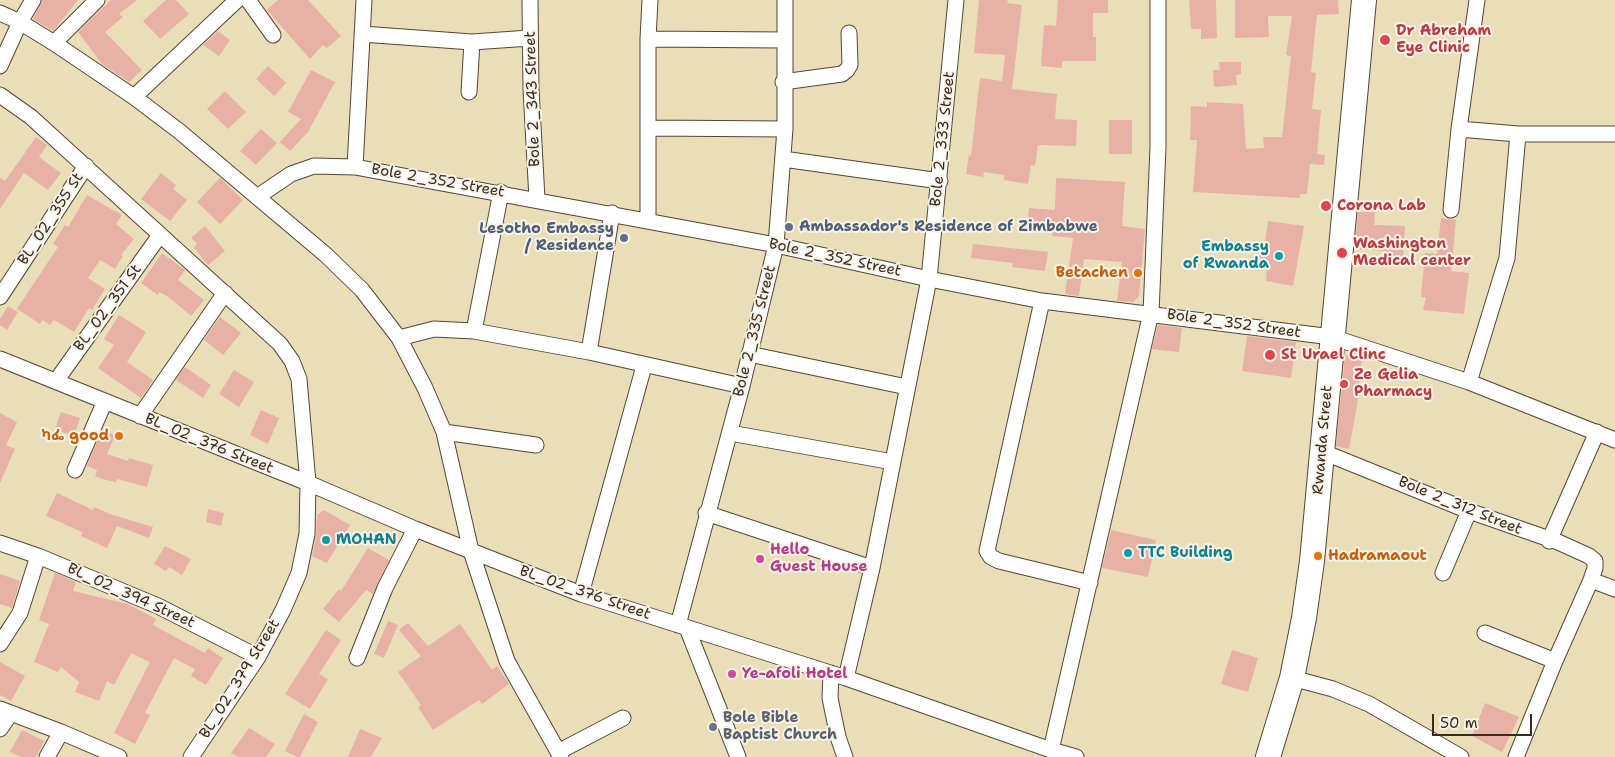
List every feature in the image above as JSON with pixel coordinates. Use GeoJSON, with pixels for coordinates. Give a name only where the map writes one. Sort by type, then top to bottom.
{"type":"FeatureCollection","features":[{"type":"Feature","properties":{"kind":"main road","name":"Rwanda Street"},"geometry":{"type":"LineString","coordinates":[[1268,753],[1292,678],[1304,618],[1324,452],[1325,336],[1348,0]]}},
{"type":"Feature","properties":{"kind":"main road","name":"Rwanda Street"},"geometry":{"type":"LineString","coordinates":[[1268,753],[1292,596],[1357,93],[1364,0]]}},
{"type":"Feature","properties":{"kind":"street"},"geometry":{"type":"LineString","coordinates":[[0,66],[20,22],[33,0]]}},
{"type":"Feature","properties":{"kind":"street"},"geometry":{"type":"LineString","coordinates":[[54,43],[97,0]]}},
{"type":"Feature","properties":{"kind":"street"},"geometry":{"type":"LineString","coordinates":[[134,97],[237,0]]}},
{"type":"Feature","properties":{"kind":"street"},"geometry":{"type":"LineString","coordinates":[[248,0],[273,35]]}},
{"type":"Feature","properties":{"kind":"street"},"geometry":{"type":"LineString","coordinates":[[355,167],[364,0]]}},
{"type":"Feature","properties":{"kind":"street","name":"Bole 2_343 Street"},"geometry":{"type":"LineString","coordinates":[[530,0],[537,199]]}},
{"type":"Feature","properties":{"kind":"street"},"geometry":{"type":"LineString","coordinates":[[648,220],[648,39],[650,0]]}},
{"type":"Feature","properties":{"kind":"street","name":"Bole 2_335 Street"},"geometry":{"type":"LineString","coordinates":[[683,626],[706,513],[730,433],[776,245],[785,128],[783,82],[785,0]]}},
{"type":"Feature","properties":{"kind":"street","name":"Bole 2_333 Street"},"geometry":{"type":"LineString","coordinates":[[846,678],[872,568],[928,279],[940,181],[956,0]]}},
{"type":"Feature","properties":{"kind":"street"},"geometry":{"type":"LineString","coordinates":[[1050,750],[1090,584],[1151,313],[1158,148],[1158,0]]}},
{"type":"Feature","properties":{"kind":"street"},"geometry":{"type":"LineString","coordinates":[[1451,210],[1459,129],[1477,0]]}},
{"type":"Feature","properties":{"kind":"street"},"geometry":{"type":"LineString","coordinates":[[0,13],[20,22],[54,43],[134,97],[257,197],[362,290],[399,338],[425,388],[444,432],[470,551],[507,661],[560,754],[623,718]]}},
{"type":"Feature","properties":{"kind":"street"},"geometry":{"type":"LineString","coordinates":[[783,82],[842,74],[850,65],[849,33]]}},
{"type":"Feature","properties":{"kind":"street"},"geometry":{"type":"LineString","coordinates":[[362,34],[472,42],[530,38]]}},
{"type":"Feature","properties":{"kind":"street"},"geometry":{"type":"LineString","coordinates":[[648,39],[784,40]]}},
{"type":"Feature","properties":{"kind":"street"},"geometry":{"type":"LineString","coordinates":[[469,92],[472,42]]}},
{"type":"Feature","properties":{"kind":"street","name":"BL_02_379 Street"},"geometry":{"type":"LineString","coordinates":[[0,96],[31,117],[280,344],[292,361],[299,379],[308,483],[306,534],[299,572],[258,657],[191,757]]}},
{"type":"Feature","properties":{"kind":"street"},"geometry":{"type":"LineString","coordinates":[[649,128],[785,128]]}},
{"type":"Feature","properties":{"kind":"street"},"geometry":{"type":"LineString","coordinates":[[1459,129],[1518,134],[1615,134]]}},
{"type":"Feature","properties":{"kind":"street"},"geometry":{"type":"LineString","coordinates":[[1469,382],[1508,258],[1518,134]]}},
{"type":"Feature","properties":{"kind":"street"},"geometry":{"type":"LineString","coordinates":[[783,160],[940,181]]}},
{"type":"Feature","properties":{"kind":"street","name":"BL_02_355 St"},"geometry":{"type":"LineString","coordinates":[[0,297],[86,166]]}},
{"type":"Feature","properties":{"kind":"street","name":"Bole 2_352 Street"},"geometry":{"type":"LineString","coordinates":[[257,197],[291,174],[314,166],[355,167],[648,220],[1042,301],[1325,336],[1469,382],[1615,440]]}},
{"type":"Feature","properties":{"kind":"street"},"geometry":{"type":"LineString","coordinates":[[474,332],[501,192]]}},
{"type":"Feature","properties":{"kind":"street"},"geometry":{"type":"LineString","coordinates":[[588,352],[612,213]]}},
{"type":"Feature","properties":{"kind":"street","name":"BL_02_351 St"},"geometry":{"type":"LineString","coordinates":[[56,381],[160,235]]}},
{"type":"Feature","properties":{"kind":"street"},"geometry":{"type":"LineString","coordinates":[[140,416],[225,293]]}},
{"type":"Feature","properties":{"kind":"street"},"geometry":{"type":"LineString","coordinates":[[1042,301],[987,552],[991,557],[999,561],[1090,584]]}},
{"type":"Feature","properties":{"kind":"street"},"geometry":{"type":"LineString","coordinates":[[399,338],[434,329],[474,332],[588,352],[644,366],[742,386]]}},
{"type":"Feature","properties":{"kind":"street"},"geometry":{"type":"LineString","coordinates":[[749,354],[907,387]]}},
{"type":"Feature","properties":{"kind":"street","name":"BL_02_376 Street"},"geometry":{"type":"LineString","coordinates":[[0,360],[308,483],[414,529],[581,594],[831,673],[1050,750],[1076,757]]}},
{"type":"Feature","properties":{"kind":"street"},"geometry":{"type":"LineString","coordinates":[[581,594],[644,366]]}},
{"type":"Feature","properties":{"kind":"street"},"geometry":{"type":"LineString","coordinates":[[76,470],[105,401]]}},
{"type":"Feature","properties":{"kind":"street"},"geometry":{"type":"LineString","coordinates":[[444,432],[536,445]]}},
{"type":"Feature","properties":{"kind":"street"},"geometry":{"type":"LineString","coordinates":[[1549,541],[1597,432]]}},
{"type":"Feature","properties":{"kind":"street"},"geometry":{"type":"LineString","coordinates":[[730,433],[893,462]]}},
{"type":"Feature","properties":{"kind":"street","name":"Bole 2_312 Street"},"geometry":{"type":"LineString","coordinates":[[1324,452],[1469,511],[1580,552],[1595,561],[1595,568],[1590,580]]}},
{"type":"Feature","properties":{"kind":"street"},"geometry":{"type":"LineString","coordinates":[[1443,573],[1469,511]]}},
{"type":"Feature","properties":{"kind":"street"},"geometry":{"type":"LineString","coordinates":[[706,513],[872,568]]}},
{"type":"Feature","properties":{"kind":"street"},"geometry":{"type":"LineString","coordinates":[[357,658],[385,588],[414,529]]}},
{"type":"Feature","properties":{"kind":"street","name":"BL_02_394 Street"},"geometry":{"type":"LineString","coordinates":[[0,543],[38,556],[158,606],[258,657]]}},
{"type":"Feature","properties":{"kind":"street"},"geometry":{"type":"LineString","coordinates":[[0,644],[20,613],[38,556]]}},
{"type":"Feature","properties":{"kind":"street"},"geometry":{"type":"LineString","coordinates":[[1516,757],[1590,580],[1615,589]]}},
{"type":"Feature","properties":{"kind":"street"},"geometry":{"type":"LineString","coordinates":[[683,626],[738,757]]}},
{"type":"Feature","properties":{"kind":"street"},"geometry":{"type":"LineString","coordinates":[[1485,633],[1555,661]]}},
{"type":"Feature","properties":{"kind":"street"},"geometry":{"type":"LineString","coordinates":[[831,673],[830,698],[838,737],[845,757]]}},
{"type":"Feature","properties":{"kind":"street"},"geometry":{"type":"LineString","coordinates":[[1292,678],[1333,689],[1369,704],[1461,757]]}},
{"type":"Feature","properties":{"kind":"street"},"geometry":{"type":"LineString","coordinates":[[0,729],[5,711],[61,732],[118,757]]}},
{"type":"Feature","properties":{"kind":"street"},"geometry":{"type":"LineString","coordinates":[[47,757],[61,732]]}},
{"type":"Feature","properties":{"kind":"building"},"geometry":{"type":"Polygon","coordinates":[[[42,0],[78,0],[53,31],[33,19],[42,0]]]}},
{"type":"Feature","properties":{"kind":"building"},"geometry":{"type":"Polygon","coordinates":[[[111,0],[137,0],[119,14],[123,17],[105,32],[142,70],[129,82],[102,64],[78,32],[111,0]]]}},
{"type":"Feature","properties":{"kind":"building"},"geometry":{"type":"Polygon","coordinates":[[[166,0],[176,0],[189,14],[160,39],[143,21],[166,0]]]}},
{"type":"Feature","properties":{"kind":"building"},"geometry":{"type":"Polygon","coordinates":[[[278,0],[308,0],[341,36],[327,48],[323,45],[310,59],[267,10],[278,0]]]}},
{"type":"Feature","properties":{"kind":"building"},"geometry":{"type":"Polygon","coordinates":[[[979,0],[1008,0],[1007,3],[1022,5],[1012,89],[1057,94],[1055,119],[1077,120],[1076,146],[1038,145],[1035,166],[1031,165],[1028,184],[1004,180],[1004,175],[984,172],[983,177],[966,174],[969,155],[971,156],[980,78],[1002,81],[1005,55],[974,53],[979,0]]]}},
{"type":"Feature","properties":{"kind":"building"},"geometry":{"type":"Polygon","coordinates":[[[1058,0],[1108,0],[1108,13],[1093,13],[1096,61],[1062,61],[1062,68],[1041,66],[1044,25],[1056,26],[1058,0]]]}},
{"type":"Feature","properties":{"kind":"building"},"geometry":{"type":"Polygon","coordinates":[[[1189,0],[1216,0],[1217,38],[1201,39],[1201,29],[1191,29],[1189,0]]]}},
{"type":"Feature","properties":{"kind":"building"},"geometry":{"type":"Polygon","coordinates":[[[1235,0],[1338,0],[1339,14],[1317,15],[1311,72],[1316,73],[1312,109],[1321,110],[1317,154],[1325,155],[1324,165],[1310,164],[1307,194],[1300,194],[1300,198],[1193,192],[1197,140],[1190,140],[1191,106],[1207,107],[1207,102],[1243,104],[1246,149],[1264,148],[1263,137],[1282,137],[1291,56],[1286,55],[1292,16],[1268,16],[1269,37],[1235,38],[1235,0]]]}},
{"type":"Feature","properties":{"kind":"building"},"geometry":{"type":"Polygon","coordinates":[[[218,31],[230,40],[219,56],[203,45],[218,31]]]}},
{"type":"Feature","properties":{"kind":"building"},"geometry":{"type":"Polygon","coordinates":[[[1219,62],[1241,62],[1241,74],[1236,75],[1237,85],[1214,87],[1213,70],[1220,70],[1219,62]]]}},
{"type":"Feature","properties":{"kind":"building"},"geometry":{"type":"Polygon","coordinates":[[[268,66],[286,83],[274,96],[256,79],[268,66]]]}},
{"type":"Feature","properties":{"kind":"building"},"geometry":{"type":"Polygon","coordinates":[[[311,70],[335,82],[308,132],[290,151],[280,142],[301,119],[288,112],[311,70]]]}},
{"type":"Feature","properties":{"kind":"building"},"geometry":{"type":"Polygon","coordinates":[[[225,91],[246,112],[228,129],[207,109],[225,91]]]}},
{"type":"Feature","properties":{"kind":"building"},"geometry":{"type":"Polygon","coordinates":[[[1109,120],[1132,120],[1132,154],[1109,154],[1109,120]]]}},
{"type":"Feature","properties":{"kind":"building"},"geometry":{"type":"Polygon","coordinates":[[[261,129],[277,143],[256,165],[240,151],[261,129]]]}},
{"type":"Feature","properties":{"kind":"building"},"geometry":{"type":"Polygon","coordinates":[[[36,137],[47,145],[39,157],[61,173],[48,190],[24,173],[0,209],[0,178],[5,181],[36,137]]]}},
{"type":"Feature","properties":{"kind":"building"},"geometry":{"type":"Polygon","coordinates":[[[161,173],[176,185],[173,189],[187,200],[170,221],[141,199],[161,173]]]}},
{"type":"Feature","properties":{"kind":"building"},"geometry":{"type":"Polygon","coordinates":[[[220,178],[243,200],[220,224],[197,202],[220,178]]]}},
{"type":"Feature","properties":{"kind":"building"},"geometry":{"type":"Polygon","coordinates":[[[1056,178],[1125,182],[1122,226],[1145,229],[1139,296],[1133,302],[1117,301],[1122,262],[1084,259],[1079,296],[1065,294],[1073,238],[1052,236],[1053,232],[1027,230],[1029,208],[1055,210],[1056,178]]]}},
{"type":"Feature","properties":{"kind":"building"},"geometry":{"type":"Polygon","coordinates":[[[87,195],[122,215],[116,224],[134,239],[121,255],[123,256],[115,269],[100,260],[88,278],[105,289],[92,310],[89,308],[74,332],[54,320],[50,325],[43,320],[40,324],[17,309],[58,247],[53,244],[65,225],[68,227],[87,195]]]}},
{"type":"Feature","properties":{"kind":"building"},"geometry":{"type":"Polygon","coordinates":[[[1358,212],[1375,212],[1374,225],[1405,226],[1403,258],[1386,257],[1386,251],[1355,249],[1358,212]]]}},
{"type":"Feature","properties":{"kind":"building"},"geometry":{"type":"Polygon","coordinates":[[[1441,218],[1456,220],[1451,271],[1469,273],[1464,314],[1423,310],[1426,298],[1421,297],[1425,253],[1437,254],[1441,218]]]}},
{"type":"Feature","properties":{"kind":"building","name":"Embassy of Rwanda"},"geometry":{"type":"Polygon","coordinates":[[[1268,221],[1304,226],[1293,286],[1266,281],[1267,269],[1257,268],[1261,243],[1265,243],[1268,221]]]}},
{"type":"Feature","properties":{"kind":"building"},"geometry":{"type":"Polygon","coordinates":[[[205,226],[225,251],[208,265],[194,248],[197,243],[191,238],[205,226]]]}},
{"type":"Feature","properties":{"kind":"building"},"geometry":{"type":"Polygon","coordinates":[[[973,244],[1048,252],[1045,271],[1012,267],[1013,263],[971,258],[973,244]]]}},
{"type":"Feature","properties":{"kind":"building"},"geometry":{"type":"Polygon","coordinates":[[[162,253],[185,270],[178,280],[204,300],[191,316],[167,296],[159,292],[158,295],[141,283],[162,253]]]}},
{"type":"Feature","properties":{"kind":"building"},"geometry":{"type":"Polygon","coordinates":[[[8,306],[18,312],[7,330],[0,325],[0,319],[8,306]]]}},
{"type":"Feature","properties":{"kind":"building"},"geometry":{"type":"Polygon","coordinates":[[[119,315],[146,332],[127,362],[153,380],[141,398],[98,368],[114,345],[104,339],[119,315]]]}},
{"type":"Feature","properties":{"kind":"building"},"geometry":{"type":"Polygon","coordinates":[[[220,317],[241,333],[223,355],[204,340],[220,317]]]}},
{"type":"Feature","properties":{"kind":"building"},"geometry":{"type":"Polygon","coordinates":[[[1158,325],[1182,328],[1179,352],[1152,349],[1158,325]]]}},
{"type":"Feature","properties":{"kind":"building","name":"St Urael Clinc"},"geometry":{"type":"Polygon","coordinates":[[[1247,336],[1296,342],[1291,378],[1242,371],[1247,336]]]}},
{"type":"Feature","properties":{"kind":"building"},"geometry":{"type":"Polygon","coordinates":[[[1345,355],[1362,357],[1357,406],[1349,449],[1336,446],[1345,355]]]}},
{"type":"Feature","properties":{"kind":"building"},"geometry":{"type":"Polygon","coordinates":[[[185,367],[211,385],[203,398],[176,380],[185,367]]]}},
{"type":"Feature","properties":{"kind":"building"},"geometry":{"type":"Polygon","coordinates":[[[234,370],[254,382],[239,407],[219,394],[234,370]]]}},
{"type":"Feature","properties":{"kind":"building"},"geometry":{"type":"Polygon","coordinates":[[[261,410],[279,418],[268,444],[250,435],[261,410]]]}},
{"type":"Feature","properties":{"kind":"building"},"geometry":{"type":"Polygon","coordinates":[[[61,412],[80,418],[74,436],[55,429],[61,412]]]}},
{"type":"Feature","properties":{"kind":"building"},"geometry":{"type":"Polygon","coordinates":[[[0,413],[17,422],[6,445],[15,449],[0,483],[0,413]]]}},
{"type":"Feature","properties":{"kind":"building"},"geometry":{"type":"Polygon","coordinates":[[[102,430],[115,435],[107,454],[128,461],[129,458],[153,465],[147,487],[117,479],[116,482],[106,480],[95,476],[97,470],[87,466],[102,430]]]}},
{"type":"Feature","properties":{"kind":"building"},"geometry":{"type":"Polygon","coordinates":[[[57,493],[93,510],[94,507],[153,527],[149,538],[117,526],[107,548],[81,536],[82,532],[46,516],[57,493]]]}},
{"type":"Feature","properties":{"kind":"building"},"geometry":{"type":"Polygon","coordinates":[[[208,509],[224,513],[221,526],[206,522],[208,509]]]}},
{"type":"Feature","properties":{"kind":"building","name":"MOHAN"},"geometry":{"type":"Polygon","coordinates":[[[324,510],[350,525],[327,563],[312,556],[316,536],[317,515],[324,510]]]}},
{"type":"Feature","properties":{"kind":"building","name":"TTC Building"},"geometry":{"type":"Polygon","coordinates":[[[1111,530],[1156,540],[1148,577],[1102,568],[1111,530]]]}},
{"type":"Feature","properties":{"kind":"building"},"geometry":{"type":"Polygon","coordinates":[[[165,546],[191,559],[182,575],[169,567],[166,571],[154,564],[165,546]]]}},
{"type":"Feature","properties":{"kind":"building"},"geometry":{"type":"Polygon","coordinates":[[[368,548],[389,560],[373,594],[366,590],[339,622],[323,609],[339,589],[341,591],[368,548]]]}},
{"type":"Feature","properties":{"kind":"building"},"geometry":{"type":"Polygon","coordinates":[[[55,573],[76,582],[73,591],[128,604],[156,619],[153,625],[205,653],[208,648],[223,658],[206,685],[191,676],[195,669],[174,658],[145,713],[150,715],[135,744],[114,733],[150,662],[131,653],[114,685],[107,681],[99,701],[75,692],[79,682],[61,667],[58,672],[34,662],[49,624],[39,620],[55,573]]]}},
{"type":"Feature","properties":{"kind":"building"},"geometry":{"type":"Polygon","coordinates":[[[0,574],[20,581],[12,608],[0,604],[0,574]]]}},
{"type":"Feature","properties":{"kind":"building"},"geometry":{"type":"Polygon","coordinates":[[[388,621],[398,625],[384,658],[374,654],[388,621]]]}},
{"type":"Feature","properties":{"kind":"building"},"geometry":{"type":"Polygon","coordinates":[[[408,623],[428,646],[460,624],[492,670],[497,666],[509,684],[482,704],[479,700],[433,730],[418,707],[421,705],[398,672],[421,656],[399,630],[408,623]]]}},
{"type":"Feature","properties":{"kind":"building"},"geometry":{"type":"Polygon","coordinates":[[[326,630],[341,640],[319,674],[328,679],[310,709],[285,694],[326,630]]]}},
{"type":"Feature","properties":{"kind":"building"},"geometry":{"type":"Polygon","coordinates":[[[1232,650],[1258,658],[1248,692],[1221,684],[1232,650]]]}},
{"type":"Feature","properties":{"kind":"building"},"geometry":{"type":"Polygon","coordinates":[[[0,662],[25,676],[11,701],[0,695],[0,662]]]}},
{"type":"Feature","properties":{"kind":"building"},"geometry":{"type":"Polygon","coordinates":[[[1485,703],[1519,717],[1502,752],[1472,736],[1485,703]]]}},
{"type":"Feature","properties":{"kind":"building"},"geometry":{"type":"Polygon","coordinates":[[[304,714],[318,722],[300,757],[297,757],[285,751],[304,714]]]}},
{"type":"Feature","properties":{"kind":"building"},"geometry":{"type":"Polygon","coordinates":[[[249,728],[275,744],[266,757],[238,757],[231,753],[249,728]]]}},
{"type":"Feature","properties":{"kind":"building"},"geometry":{"type":"Polygon","coordinates":[[[360,729],[382,738],[371,757],[348,757],[360,729]]]}},
{"type":"Feature","properties":{"kind":"building"},"geometry":{"type":"Polygon","coordinates":[[[22,730],[44,741],[36,757],[21,757],[10,752],[22,730]]]}},
{"type":"Feature","properties":{"kind":"place","name":"Dr Abreham Eye Clinic"},"geometry":{"type":"Point","coordinates":[1385,40]}},
{"type":"Feature","properties":{"kind":"place","name":"Corona Lab"},"geometry":{"type":"Point","coordinates":[1326,206]}},
{"type":"Feature","properties":{"kind":"place","name":"Ambassador's Residence of Zimbabwe"},"geometry":{"type":"Point","coordinates":[789,227]}},
{"type":"Feature","properties":{"kind":"place","name":"Lesotho Embassy / Residence"},"geometry":{"type":"Point","coordinates":[624,238]}},
{"type":"Feature","properties":{"kind":"place","name":"Washington Medical center"},"geometry":{"type":"Point","coordinates":[1342,253]}},
{"type":"Feature","properties":{"kind":"place","name":"Embassy of Rwanda"},"geometry":{"type":"Point","coordinates":[1279,256]}},
{"type":"Feature","properties":{"kind":"place","name":"Betachen"},"geometry":{"type":"Point","coordinates":[1138,273]}},
{"type":"Feature","properties":{"kind":"place","name":"St Urael Clinc"},"geometry":{"type":"Point","coordinates":[1270,355]}},
{"type":"Feature","properties":{"kind":"place","name":"Ze Gelia Pharmacy"},"geometry":{"type":"Point","coordinates":[1344,384]}},
{"type":"Feature","properties":{"kind":"place","name":"ካፌ good"},"geometry":{"type":"Point","coordinates":[119,436]}},
{"type":"Feature","properties":{"kind":"place","name":"MOHAN"},"geometry":{"type":"Point","coordinates":[326,540]}},
{"type":"Feature","properties":{"kind":"place","name":"TTC Building"},"geometry":{"type":"Point","coordinates":[1128,553]}},
{"type":"Feature","properties":{"kind":"place","name":"Hadramaout"},"geometry":{"type":"Point","coordinates":[1318,556]}},
{"type":"Feature","properties":{"kind":"place","name":"Hello Guest House"},"geometry":{"type":"Point","coordinates":[760,559]}},
{"type":"Feature","properties":{"kind":"place","name":"Ye-afoli Hotel"},"geometry":{"type":"Point","coordinates":[732,674]}},
{"type":"Feature","properties":{"kind":"place","name":"Bole Bible Baptist Church"},"geometry":{"type":"Point","coordinates":[713,727]}}]}
